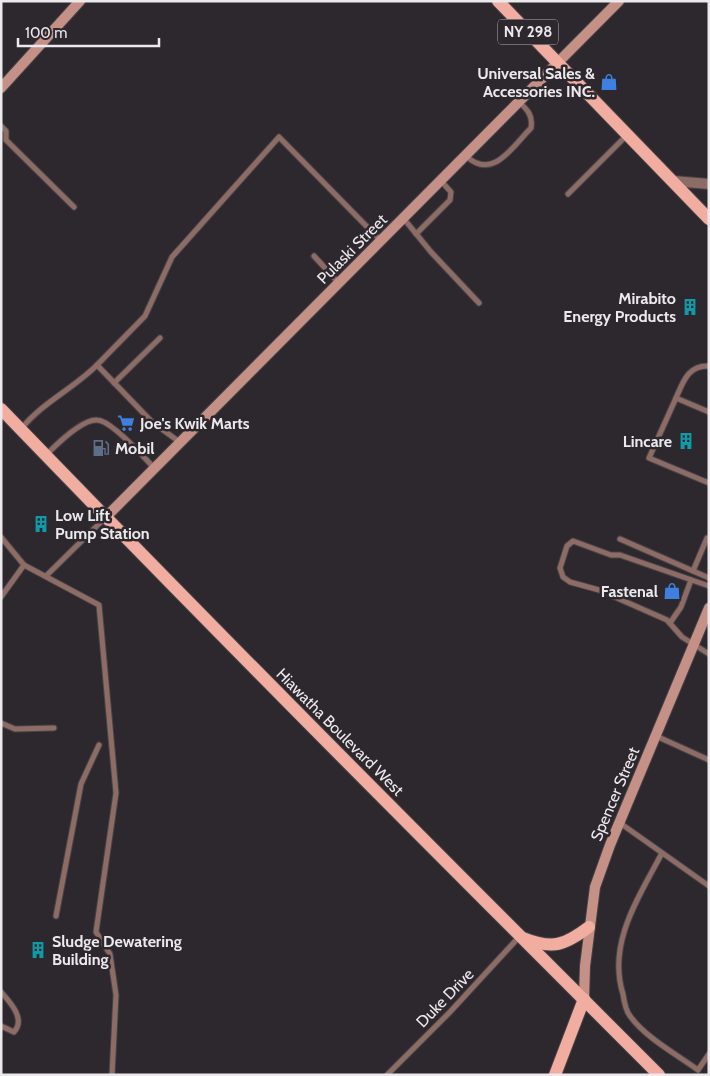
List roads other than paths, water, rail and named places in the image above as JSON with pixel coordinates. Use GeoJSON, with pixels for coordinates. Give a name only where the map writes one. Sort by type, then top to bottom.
{"type":"FeatureCollection","features":[{"type":"Feature","properties":{"kind":"main road","name":"NY 298"},"geometry":{"type":"LineString","coordinates":[[498,1],[709,219]]}},
{"type":"Feature","properties":{"kind":"main road","name":"Hiawatha Boulevard West"},"geometry":{"type":"LineString","coordinates":[[1,408],[519,937],[659,1075]]}},
{"type":"Feature","properties":{"kind":"main road"},"geometry":{"type":"LineString","coordinates":[[519,937],[534,942],[557,945],[572,939],[590,927]]}},
{"type":"Feature","properties":{"kind":"main road"},"geometry":{"type":"LineString","coordinates":[[555,1075],[584,999]]}},
{"type":"Feature","properties":{"kind":"street"},"geometry":{"type":"LineString","coordinates":[[1,88],[80,1]]}},
{"type":"Feature","properties":{"kind":"street","name":"Pulaski Street"},"geometry":{"type":"LineString","coordinates":[[106,517],[156,469],[619,1]]}},
{"type":"Feature","properties":{"kind":"street"},"geometry":{"type":"LineString","coordinates":[[673,181],[709,184]]}},
{"type":"Feature","properties":{"kind":"street","name":"Spencer Street"},"geometry":{"type":"LineString","coordinates":[[584,999],[595,887],[709,608]]}},
{"type":"Feature","properties":{"kind":"lane"},"geometry":{"type":"LineString","coordinates":[[466,156],[476,165],[487,166],[497,162],[531,128],[532,120],[528,110],[519,102]]}},
{"type":"Feature","properties":{"kind":"lane"},"geometry":{"type":"LineString","coordinates":[[1,126],[6,131],[6,140],[74,207]]}},
{"type":"Feature","properties":{"kind":"lane"},"geometry":{"type":"LineString","coordinates":[[568,194],[628,135]]}},
{"type":"Feature","properties":{"kind":"lane"},"geometry":{"type":"LineString","coordinates":[[21,429],[35,412],[85,377],[145,316],[172,257],[279,137],[381,242]]}},
{"type":"Feature","properties":{"kind":"lane"},"geometry":{"type":"LineString","coordinates":[[416,234],[450,200],[450,192],[441,181]]}},
{"type":"Feature","properties":{"kind":"lane"},"geometry":{"type":"LineString","coordinates":[[404,218],[416,234],[479,303]]}},
{"type":"Feature","properties":{"kind":"lane"},"geometry":{"type":"LineString","coordinates":[[314,256],[340,283]]}},
{"type":"Feature","properties":{"kind":"lane"},"geometry":{"type":"LineString","coordinates":[[114,383],[160,338]]}},
{"type":"Feature","properties":{"kind":"lane"},"geometry":{"type":"LineString","coordinates":[[97,365],[152,422],[181,443]]}},
{"type":"Feature","properties":{"kind":"lane"},"geometry":{"type":"LineString","coordinates":[[709,366],[701,366],[689,372],[649,458],[709,483]]}},
{"type":"Feature","properties":{"kind":"lane"},"geometry":{"type":"LineString","coordinates":[[676,398],[709,412]]}},
{"type":"Feature","properties":{"kind":"lane"},"geometry":{"type":"LineString","coordinates":[[46,455],[62,439],[92,420],[100,420],[125,437],[156,469]]}},
{"type":"Feature","properties":{"kind":"lane"},"geometry":{"type":"LineString","coordinates":[[46,576],[106,517]]}},
{"type":"Feature","properties":{"kind":"lane"},"geometry":{"type":"LineString","coordinates":[[1,537],[24,564],[99,605],[116,793],[96,932],[110,954],[116,995],[112,1075]]}},
{"type":"Feature","properties":{"kind":"lane"},"geometry":{"type":"LineString","coordinates":[[620,538],[709,578]]}},
{"type":"Feature","properties":{"kind":"lane"},"geometry":{"type":"LineString","coordinates":[[694,571],[707,538]]}},
{"type":"Feature","properties":{"kind":"lane"},"geometry":{"type":"LineString","coordinates":[[709,586],[573,541],[568,546],[560,568],[563,577],[570,582],[599,590],[670,623],[693,646],[709,654]]}},
{"type":"Feature","properties":{"kind":"lane"},"geometry":{"type":"LineString","coordinates":[[1,597],[24,564]]}},
{"type":"Feature","properties":{"kind":"lane"},"geometry":{"type":"LineString","coordinates":[[670,623],[681,607],[691,580]]}},
{"type":"Feature","properties":{"kind":"lane"},"geometry":{"type":"LineString","coordinates":[[1,723],[14,729],[54,728]]}},
{"type":"Feature","properties":{"kind":"lane"},"geometry":{"type":"LineString","coordinates":[[656,736],[709,760]]}},
{"type":"Feature","properties":{"kind":"lane"},"geometry":{"type":"LineString","coordinates":[[56,916],[81,784],[99,745]]}},
{"type":"Feature","properties":{"kind":"lane"},"geometry":{"type":"LineString","coordinates":[[620,822],[709,886]]}},
{"type":"Feature","properties":{"kind":"lane"},"geometry":{"type":"LineString","coordinates":[[662,853],[632,910],[618,947],[618,979],[629,1015],[656,1040],[698,1070],[709,1054]]}},
{"type":"Feature","properties":{"kind":"lane","name":"Duke Drive"},"geometry":{"type":"LineString","coordinates":[[387,1075],[450,1012],[519,937]]}},
{"type":"Feature","properties":{"kind":"lane"},"geometry":{"type":"LineString","coordinates":[[1,992],[15,1007],[18,1023],[14,1032],[1,1026]]}},
{"type":"Feature","properties":{"kind":"place","name":"Universal Sales & Accessories INC."},"geometry":{"type":"Point","coordinates":[609,82]}},
{"type":"Feature","properties":{"kind":"place","name":"Mirabito Energy Products"},"geometry":{"type":"Point","coordinates":[690,307]}},
{"type":"Feature","properties":{"kind":"place","name":"Joe's Kwik Marts"},"geometry":{"type":"Point","coordinates":[126,423]}},
{"type":"Feature","properties":{"kind":"place","name":"Lincare"},"geometry":{"type":"Point","coordinates":[686,441]}},
{"type":"Feature","properties":{"kind":"place","name":"Mobil"},"geometry":{"type":"Point","coordinates":[101,448]}},
{"type":"Feature","properties":{"kind":"place","name":"Low Lift Pump Station"},"geometry":{"type":"Point","coordinates":[41,524]}},
{"type":"Feature","properties":{"kind":"place","name":"Fastenal"},"geometry":{"type":"Point","coordinates":[672,591]}},
{"type":"Feature","properties":{"kind":"place","name":"Sludge Dewatering Building"},"geometry":{"type":"Point","coordinates":[38,950]}}]}
